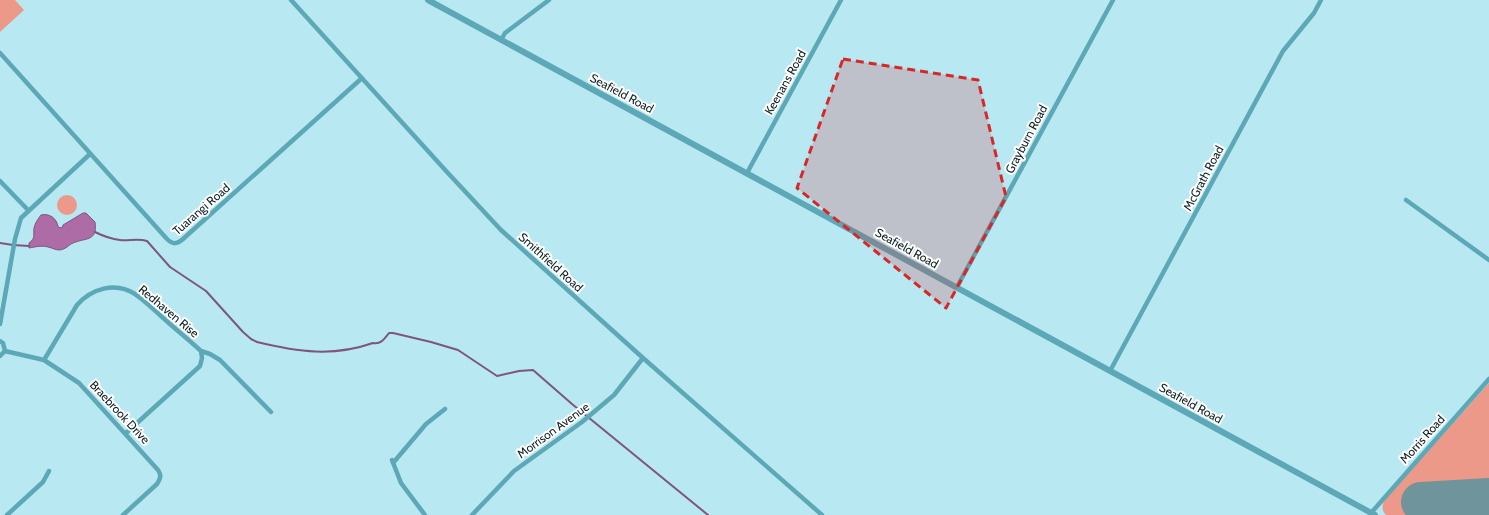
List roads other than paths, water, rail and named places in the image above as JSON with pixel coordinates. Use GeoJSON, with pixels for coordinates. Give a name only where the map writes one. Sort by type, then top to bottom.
{"type":"FeatureCollection","features":[{"type":"Feature","properties":{"kind":"street","name":"Smithfield Road"},"geometry":{"type":"LineString","coordinates":[[291,0],[501,230],[643,358],[822,515]]}},
{"type":"Feature","properties":{"kind":"street","name":"Seafield Road"},"geometry":{"type":"LineString","coordinates":[[428,0],[1373,514]]}},
{"type":"Feature","properties":{"kind":"street"},"geometry":{"type":"LineString","coordinates":[[501,40],[505,32],[549,0]]}},
{"type":"Feature","properties":{"kind":"street","name":"Keenans Road"},"geometry":{"type":"LineString","coordinates":[[747,173],[842,0]]}},
{"type":"Feature","properties":{"kind":"street","name":"Grayburn Road"},"geometry":{"type":"LineString","coordinates":[[957,287],[1113,0]]}},
{"type":"Feature","properties":{"kind":"street","name":"McGrath Road"},"geometry":{"type":"LineString","coordinates":[[1110,371],[1283,51],[1314,13],[1321,0]]}},
{"type":"Feature","properties":{"kind":"street","name":"Tuarangi Road"},"geometry":{"type":"LineString","coordinates":[[0,53],[172,243],[177,243],[189,234],[362,78]]}},
{"type":"Feature","properties":{"kind":"street"},"geometry":{"type":"LineString","coordinates":[[0,324],[14,239],[21,218],[90,154]]}},
{"type":"Feature","properties":{"kind":"street"},"geometry":{"type":"LineString","coordinates":[[0,181],[28,210]]}},
{"type":"Feature","properties":{"kind":"street"},"geometry":{"type":"LineString","coordinates":[[1406,200],[1489,260]]}},
{"type":"Feature","properties":{"kind":"street","name":"Redhaven Rise"},"geometry":{"type":"LineString","coordinates":[[44,360],[82,299],[93,292],[107,288],[122,289],[136,294],[201,351],[202,358],[200,366],[126,433]]}},
{"type":"Feature","properties":{"kind":"street"},"geometry":{"type":"LineString","coordinates":[[0,341],[3,343],[5,351],[0,356]]}},
{"type":"Feature","properties":{"kind":"street","name":"Braebrook Drive"},"geometry":{"type":"LineString","coordinates":[[5,351],[44,360],[79,383],[126,433],[161,474],[157,484],[123,515]]}},
{"type":"Feature","properties":{"kind":"street"},"geometry":{"type":"LineString","coordinates":[[201,351],[220,360],[271,412]]}},
{"type":"Feature","properties":{"kind":"street","name":"Morrison Avenue"},"geometry":{"type":"LineString","coordinates":[[472,515],[514,471],[582,422],[614,395],[643,358]]}},
{"type":"Feature","properties":{"kind":"street","name":"Morris Road"},"geometry":{"type":"LineString","coordinates":[[1373,514],[1489,379]]}},
{"type":"Feature","properties":{"kind":"street"},"geometry":{"type":"LineString","coordinates":[[424,515],[401,483],[393,461],[426,424],[445,409]]}},
{"type":"Feature","properties":{"kind":"street"},"geometry":{"type":"LineString","coordinates":[[7,515],[43,482],[49,471]]}},
{"type":"Feature","properties":{"kind":"waterway"},"geometry":{"type":"LineString","coordinates":[[95,232],[117,240],[147,241],[170,267],[206,291],[243,332],[257,342],[315,352],[344,350],[378,343],[382,341],[389,333],[393,333],[458,350],[497,376],[519,371],[533,370],[572,404],[708,515]]}},
{"type":"Feature","properties":{"kind":"waterway"},"geometry":{"type":"LineString","coordinates":[[0,243],[29,246]]}}]}
